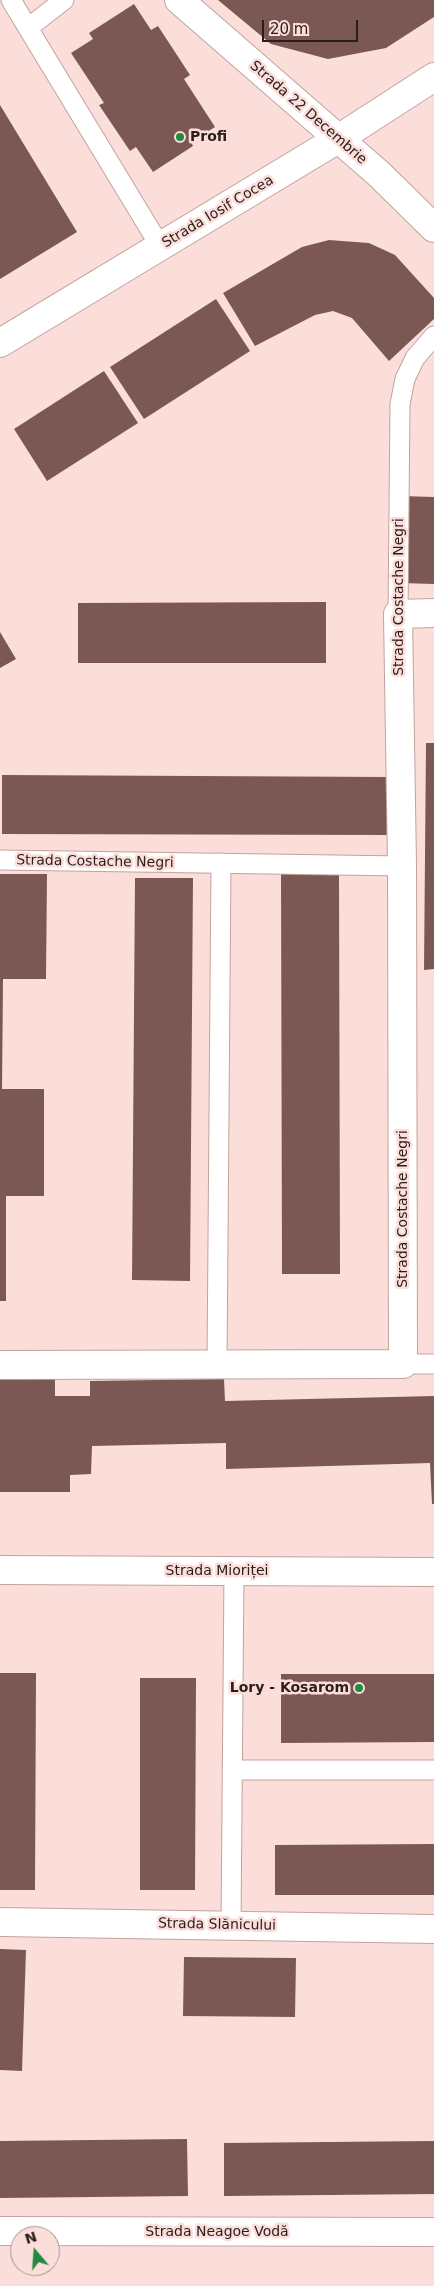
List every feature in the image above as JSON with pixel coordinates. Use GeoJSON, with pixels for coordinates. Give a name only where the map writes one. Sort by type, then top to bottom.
{"type":"FeatureCollection","features":[{"type":"Feature","properties":{"kind":"street","name":"Strada 22 Decembrie"},"geometry":{"type":"LineString","coordinates":[[179,0],[379,174],[434,228]]}},
{"type":"Feature","properties":{"kind":"street","name":"Strada Iosif Cocea"},"geometry":{"type":"LineString","coordinates":[[0,344],[338,139],[434,77]]}},
{"type":"Feature","properties":{"kind":"street"},"geometry":{"type":"LineString","coordinates":[[398,614],[434,613]]}},
{"type":"Feature","properties":{"kind":"street","name":"Strada Costache Negri"},"geometry":{"type":"LineString","coordinates":[[398,614],[402,866],[403,1364]]}},
{"type":"Feature","properties":{"kind":"street"},"geometry":{"type":"LineString","coordinates":[[0,1365],[403,1364]]}},
{"type":"Feature","properties":{"kind":"street","name":"Strada Mioriței"},"geometry":{"type":"LineString","coordinates":[[0,1570],[434,1572]]}},
{"type":"Feature","properties":{"kind":"street","name":"Strada Slănicului"},"geometry":{"type":"LineString","coordinates":[[0,1922],[434,1928]]}},
{"type":"Feature","properties":{"kind":"street","name":"Strada Neagoe Vodă"},"geometry":{"type":"LineString","coordinates":[[0,2231],[434,2232]]}},
{"type":"Feature","properties":{"kind":"lane"},"geometry":{"type":"LineString","coordinates":[[11,0],[160,246]]}},
{"type":"Feature","properties":{"kind":"lane"},"geometry":{"type":"LineString","coordinates":[[28,28],[64,0]]}},
{"type":"Feature","properties":{"kind":"lane","name":"Strada Costache Negri"},"geometry":{"type":"LineString","coordinates":[[398,614],[400,404],[405,379],[415,358],[434,336]]}},
{"type":"Feature","properties":{"kind":"lane","name":"Strada Costache Negri"},"geometry":{"type":"LineString","coordinates":[[0,860],[402,866]]}},
{"type":"Feature","properties":{"kind":"lane"},"geometry":{"type":"LineString","coordinates":[[217,1364],[221,863]]}},
{"type":"Feature","properties":{"kind":"lane"},"geometry":{"type":"LineString","coordinates":[[403,1364],[434,1364]]}},
{"type":"Feature","properties":{"kind":"lane"},"geometry":{"type":"LineString","coordinates":[[231,1925],[234,1571]]}},
{"type":"Feature","properties":{"kind":"lane"},"geometry":{"type":"LineString","coordinates":[[232,1770],[434,1770]]}},
{"type":"Feature","properties":{"kind":"building"},"geometry":{"type":"Polygon","coordinates":[[[218,0],[434,0],[434,17],[386,48],[328,59],[271,44],[218,0]]]}},
{"type":"Feature","properties":{"kind":"building"},"geometry":{"type":"Polygon","coordinates":[[[134,4],[151,30],[158,26],[190,75],[184,79],[215,127],[191,142],[193,146],[153,172],[136,147],[130,151],[99,105],[104,103],[71,53],[93,39],[89,33],[134,4]]]}},
{"type":"Feature","properties":{"kind":"building"},"geometry":{"type":"Polygon","coordinates":[[[0,105],[77,232],[0,279],[0,105]]]}},
{"type":"Feature","properties":{"kind":"building"},"geometry":{"type":"Polygon","coordinates":[[[329,240],[369,243],[395,255],[434,298],[434,319],[389,361],[352,318],[333,311],[315,315],[255,346],[223,293],[302,247],[329,240]]]}},
{"type":"Feature","properties":{"kind":"building"},"geometry":{"type":"Polygon","coordinates":[[[216,299],[250,351],[144,419],[110,367],[216,299]]]}},
{"type":"Feature","properties":{"kind":"building"},"geometry":{"type":"Polygon","coordinates":[[[104,371],[138,423],[47,481],[14,429],[104,371]]]}},
{"type":"Feature","properties":{"kind":"building"},"geometry":{"type":"Polygon","coordinates":[[[401,496],[434,497],[434,584],[400,583],[401,496]]]}},
{"type":"Feature","properties":{"kind":"building"},"geometry":{"type":"Polygon","coordinates":[[[326,602],[326,663],[78,663],[78,603],[326,602]]]}},
{"type":"Feature","properties":{"kind":"building"},"geometry":{"type":"Polygon","coordinates":[[[0,632],[16,659],[0,668],[0,632]]]}},
{"type":"Feature","properties":{"kind":"building"},"geometry":{"type":"Polygon","coordinates":[[[426,743],[434,743],[434,969],[424,970],[426,743]]]}},
{"type":"Feature","properties":{"kind":"building"},"geometry":{"type":"Polygon","coordinates":[[[2,775],[389,777],[388,835],[2,834],[2,775]]]}},
{"type":"Feature","properties":{"kind":"building"},"geometry":{"type":"Polygon","coordinates":[[[0,874],[47,874],[46,979],[3,979],[2,1089],[44,1089],[44,1196],[6,1196],[6,1301],[0,1301],[0,874]]]}},
{"type":"Feature","properties":{"kind":"building"},"geometry":{"type":"Polygon","coordinates":[[[281,874],[339,874],[340,1274],[282,1274],[281,874]]]}},
{"type":"Feature","properties":{"kind":"building"},"geometry":{"type":"Polygon","coordinates":[[[135,878],[193,878],[190,1281],[132,1280],[135,878]]]}},
{"type":"Feature","properties":{"kind":"building"},"geometry":{"type":"Polygon","coordinates":[[[0,1375],[55,1375],[55,1396],[90,1396],[90,1381],[224,1379],[225,1401],[434,1396],[434,1504],[432,1504],[430,1463],[226,1469],[226,1443],[92,1446],[91,1474],[70,1475],[70,1492],[0,1492],[0,1375]]]}},
{"type":"Feature","properties":{"kind":"building"},"geometry":{"type":"Polygon","coordinates":[[[0,1673],[36,1673],[35,1890],[0,1890],[0,1673]]]}},
{"type":"Feature","properties":{"kind":"building"},"geometry":{"type":"Polygon","coordinates":[[[281,1674],[434,1674],[434,1742],[281,1743],[281,1674]]]}},
{"type":"Feature","properties":{"kind":"building"},"geometry":{"type":"Polygon","coordinates":[[[140,1678],[196,1678],[195,1890],[140,1890],[140,1678]]]}},
{"type":"Feature","properties":{"kind":"building"},"geometry":{"type":"Polygon","coordinates":[[[434,1844],[434,1895],[275,1895],[275,1845],[434,1844]]]}},
{"type":"Feature","properties":{"kind":"building"},"geometry":{"type":"Polygon","coordinates":[[[0,1949],[26,1950],[22,2071],[0,2070],[0,1949]]]}},
{"type":"Feature","properties":{"kind":"building"},"geometry":{"type":"Polygon","coordinates":[[[184,1957],[296,1958],[295,2017],[183,2016],[184,1957]]]}},
{"type":"Feature","properties":{"kind":"building"},"geometry":{"type":"Polygon","coordinates":[[[187,2139],[188,2196],[0,2198],[0,2141],[187,2139]]]}},
{"type":"Feature","properties":{"kind":"building"},"geometry":{"type":"Polygon","coordinates":[[[434,2141],[434,2194],[224,2196],[224,2143],[434,2141]]]}},
{"type":"Feature","properties":{"kind":"place","name":"Profi"},"geometry":{"type":"Point","coordinates":[180,137]}},
{"type":"Feature","properties":{"kind":"place","name":"Lory - Kosarom"},"geometry":{"type":"Point","coordinates":[359,1688]}}]}
